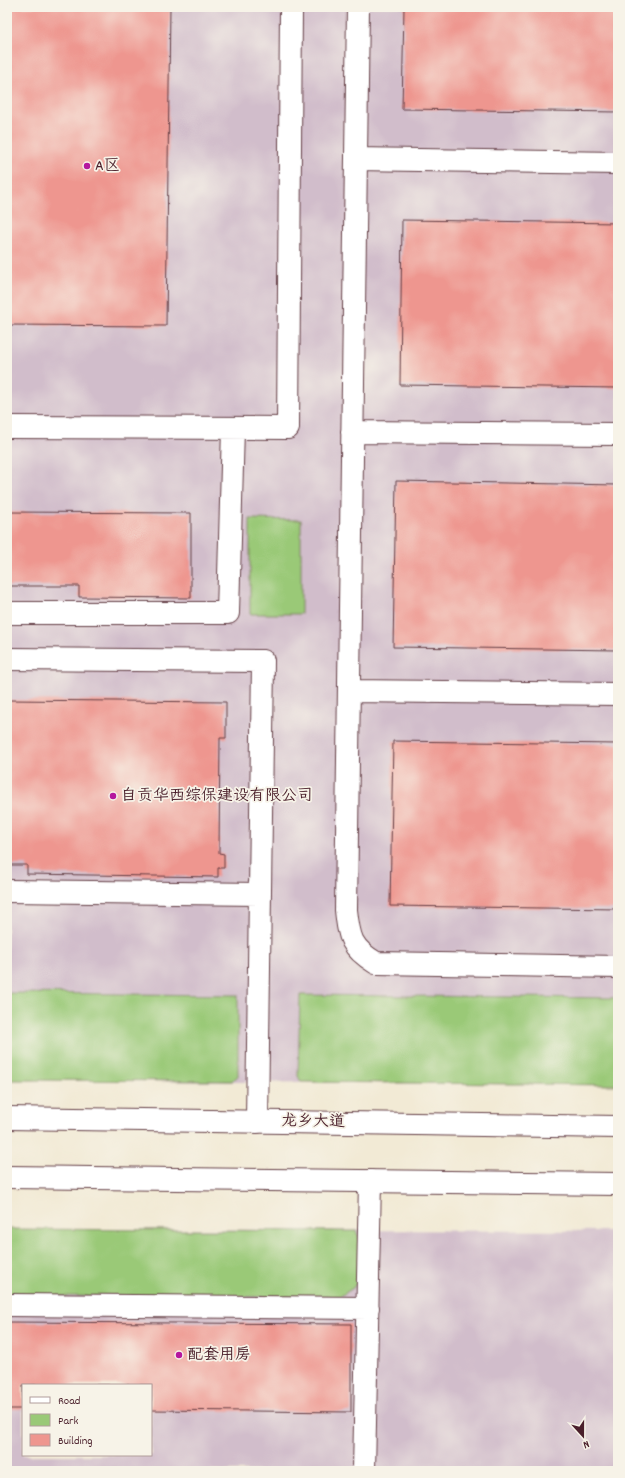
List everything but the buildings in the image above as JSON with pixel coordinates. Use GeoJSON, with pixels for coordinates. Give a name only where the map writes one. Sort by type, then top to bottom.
{"type":"FeatureCollection","features":[{"type":"Feature","properties":{"kind":"main road"},"geometry":{"type":"LineString","coordinates":[[7,427],[288,428],[291,7]]}},
{"type":"Feature","properties":{"kind":"main road"},"geometry":{"type":"LineString","coordinates":[[358,7],[346,910],[348,930],[354,945],[364,956],[376,963],[618,967]]}},
{"type":"Feature","properties":{"kind":"main road"},"geometry":{"type":"LineString","coordinates":[[356,159],[618,163]]}},
{"type":"Feature","properties":{"kind":"main road"},"geometry":{"type":"LineString","coordinates":[[7,613],[228,613],[233,428]]}},
{"type":"Feature","properties":{"kind":"main road"},"geometry":{"type":"LineString","coordinates":[[352,432],[618,434]]}},
{"type":"Feature","properties":{"kind":"main road"},"geometry":{"type":"LineString","coordinates":[[7,659],[264,661],[257,1122]]}},
{"type":"Feature","properties":{"kind":"main road"},"geometry":{"type":"LineString","coordinates":[[349,691],[618,694]]}},
{"type":"Feature","properties":{"kind":"main road"},"geometry":{"type":"LineString","coordinates":[[7,891],[260,894]]}},
{"type":"Feature","properties":{"kind":"main road","name":"龙乡大道"},"geometry":{"type":"LineString","coordinates":[[7,1118],[618,1127]]}},
{"type":"Feature","properties":{"kind":"main road"},"geometry":{"type":"LineString","coordinates":[[7,1177],[618,1184]]}},
{"type":"Feature","properties":{"kind":"main road"},"geometry":{"type":"LineString","coordinates":[[364,1471],[370,1181]]}},
{"type":"Feature","properties":{"kind":"main road"},"geometry":{"type":"LineString","coordinates":[[7,1305],[368,1308]]}},
{"type":"Feature","properties":{"kind":"shaded area"},"geometry":{"type":"Polygon","coordinates":[[[7,7],[618,7],[618,1085],[7,1080],[7,7]]]}},
{"type":"Feature","properties":{"kind":"shaded area"},"geometry":{"type":"Polygon","coordinates":[[[7,1229],[618,1231],[618,1471],[7,1471],[7,1229]]]}},
{"type":"Feature","properties":{"kind":"green space"},"geometry":{"type":"Polygon","coordinates":[[[250,519],[301,520],[301,614],[250,614],[250,519]]]}},
{"type":"Feature","properties":{"kind":"green space"},"geometry":{"type":"Polygon","coordinates":[[[7,993],[238,995],[238,1076],[232,1081],[7,1080],[7,993]]]}},
{"type":"Feature","properties":{"kind":"green space"},"geometry":{"type":"Polygon","coordinates":[[[300,995],[618,998],[618,1085],[301,1082],[298,1076],[300,995]]]}},
{"type":"Feature","properties":{"kind":"green space"},"geometry":{"type":"Polygon","coordinates":[[[7,1229],[356,1231],[361,1241],[361,1278],[353,1288],[339,1297],[7,1296],[7,1229]]]}},
{"type":"Feature","properties":{"kind":"place","name":"A区"},"geometry":{"type":"Point","coordinates":[87,166]}},
{"type":"Feature","properties":{"kind":"place","name":"自贡华西综保建设有限公司"},"geometry":{"type":"Point","coordinates":[113,796]}},
{"type":"Feature","properties":{"kind":"place","name":"配套用房"},"geometry":{"type":"Point","coordinates":[179,1355]}}]}
